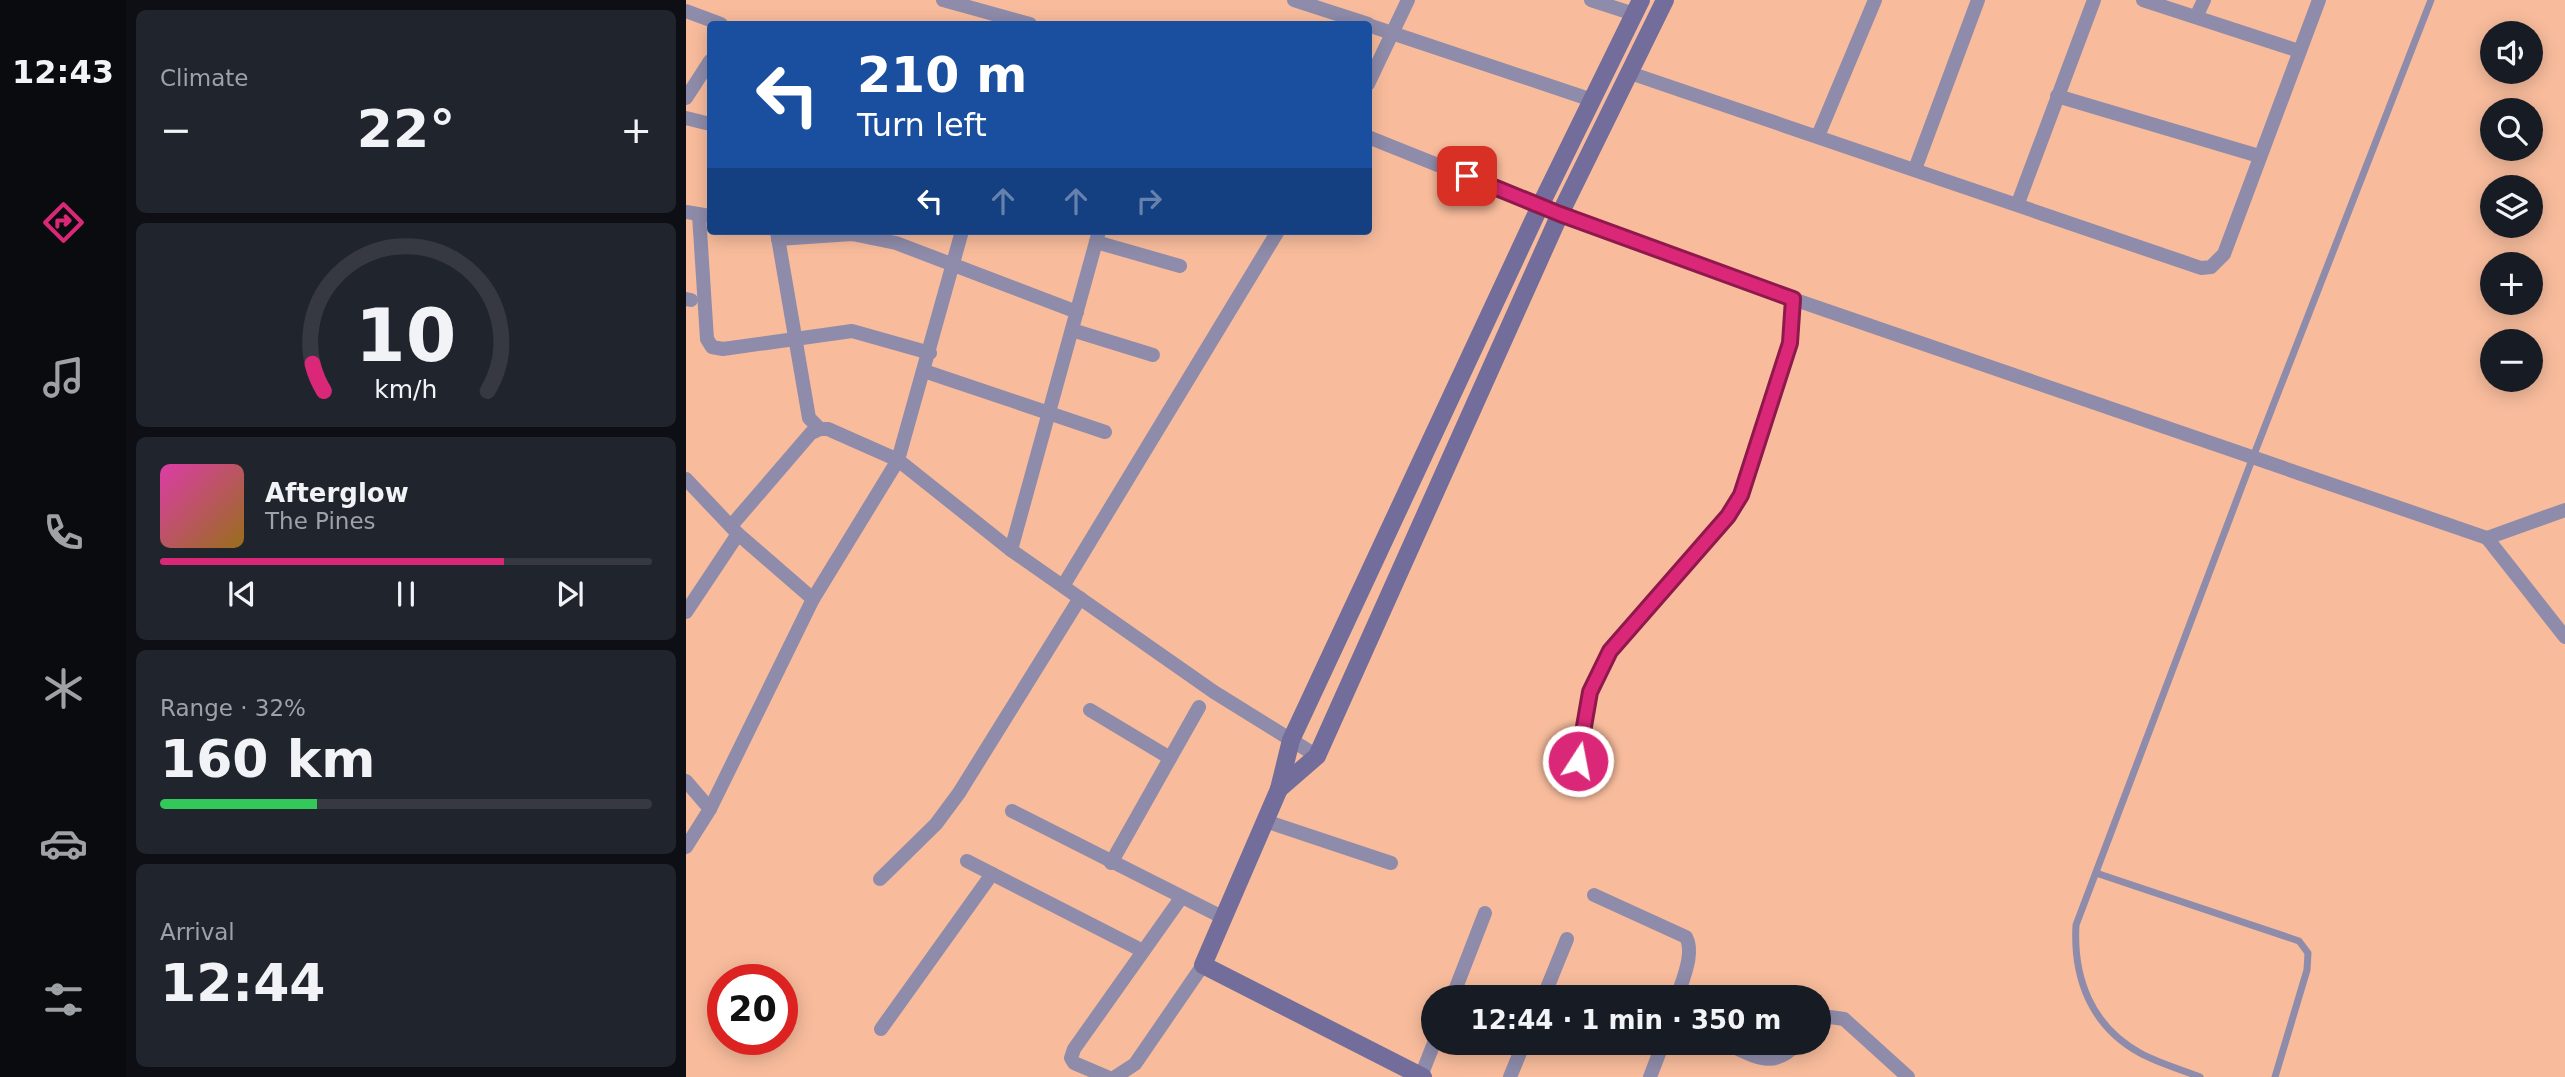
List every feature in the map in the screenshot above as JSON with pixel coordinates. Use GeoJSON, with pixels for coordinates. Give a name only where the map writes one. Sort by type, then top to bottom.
{"type":"FeatureCollection","features":[{"type":"Feature","properties":{"kind":"main road"},"geometry":{"type":"LineString","coordinates":[[1279,789],[1317,756],[1560,214],[1665,0]]}},
{"type":"Feature","properties":{"kind":"main road"},"geometry":{"type":"LineString","coordinates":[[1422,1077],[1203,965],[1279,789],[1290,740],[1541,204],[1637,7]]}},
{"type":"Feature","properties":{"kind":"street"},"geometry":{"type":"LineString","coordinates":[[943,0],[1010,21]]}},
{"type":"Feature","properties":{"kind":"street"},"geometry":{"type":"LineString","coordinates":[[1294,0],[1356,21]]}},
{"type":"Feature","properties":{"kind":"street"},"geometry":{"type":"LineString","coordinates":[[1372,76],[1408,0]]}},
{"type":"Feature","properties":{"kind":"street"},"geometry":{"type":"LineString","coordinates":[[1591,0],[1637,7]]}},
{"type":"Feature","properties":{"kind":"street"},"geometry":{"type":"LineString","coordinates":[[1818,136],[1875,0]]}},
{"type":"Feature","properties":{"kind":"street"},"geometry":{"type":"LineString","coordinates":[[1915,169],[1978,0]]}},
{"type":"Feature","properties":{"kind":"street"},"geometry":{"type":"LineString","coordinates":[[2018,203],[2094,0]]}},
{"type":"Feature","properties":{"kind":"street"},"geometry":{"type":"LineString","coordinates":[[2143,0],[2299,51]]}},
{"type":"Feature","properties":{"kind":"street"},"geometry":{"type":"LineString","coordinates":[[2196,17],[2204,0]]}},
{"type":"Feature","properties":{"kind":"street"},"geometry":{"type":"LineString","coordinates":[[1630,73],[2018,203],[2201,268],[2211,267],[2224,254],[2319,0]]}},
{"type":"Feature","properties":{"kind":"street"},"geometry":{"type":"LineString","coordinates":[[686,11],[713,21]]}},
{"type":"Feature","properties":{"kind":"street"},"geometry":{"type":"LineString","coordinates":[[1372,26],[1592,100]]}},
{"type":"Feature","properties":{"kind":"street"},"geometry":{"type":"LineString","coordinates":[[686,98],[707,66]]}},
{"type":"Feature","properties":{"kind":"street"},"geometry":{"type":"LineString","coordinates":[[2057,96],[2259,156]]}},
{"type":"Feature","properties":{"kind":"street"},"geometry":{"type":"LineString","coordinates":[[686,118],[707,123]]}},
{"type":"Feature","properties":{"kind":"street"},"geometry":{"type":"LineString","coordinates":[[1372,139],[1541,204],[1560,214],[1793,299],[2487,538],[2565,636]]}},
{"type":"Feature","properties":{"kind":"street"},"geometry":{"type":"LineString","coordinates":[[699,214],[707,339],[712,347],[852,331],[930,353]]}},
{"type":"Feature","properties":{"kind":"street"},"geometry":{"type":"LineString","coordinates":[[777,235],[793,339],[809,418],[820,429]]}},
{"type":"Feature","properties":{"kind":"street"},"geometry":{"type":"LineString","coordinates":[[867,235],[898,237],[1077,312]]}},
{"type":"Feature","properties":{"kind":"street"},"geometry":{"type":"LineString","coordinates":[[686,846],[710,808],[813,599],[898,460],[961,235]]}},
{"type":"Feature","properties":{"kind":"street"},"geometry":{"type":"LineString","coordinates":[[1063,586],[1276,235]]}},
{"type":"Feature","properties":{"kind":"street"},"geometry":{"type":"LineString","coordinates":[[1011,550],[1097,236],[1180,266]]}},
{"type":"Feature","properties":{"kind":"street"},"geometry":{"type":"LineString","coordinates":[[1072,330],[1153,355]]}},
{"type":"Feature","properties":{"kind":"street"},"geometry":{"type":"LineString","coordinates":[[924,371],[1105,432]]}},
{"type":"Feature","properties":{"kind":"street"},"geometry":{"type":"LineString","coordinates":[[686,612],[734,530],[811,433],[828,429],[898,460],[1011,550],[1214,692],[1317,756]]}},
{"type":"Feature","properties":{"kind":"street"},"geometry":{"type":"LineString","coordinates":[[686,479],[734,530],[813,599]]}},
{"type":"Feature","properties":{"kind":"street"},"geometry":{"type":"LineString","coordinates":[[2487,538],[2565,510]]}},
{"type":"Feature","properties":{"kind":"street"},"geometry":{"type":"LineString","coordinates":[[880,879],[936,824],[952,803],[1080,598]]}},
{"type":"Feature","properties":{"kind":"street"},"geometry":{"type":"LineString","coordinates":[[1111,863],[1199,706]]}},
{"type":"Feature","properties":{"kind":"street"},"geometry":{"type":"LineString","coordinates":[[1090,710],[1170,758]]}},
{"type":"Feature","properties":{"kind":"street"},"geometry":{"type":"LineString","coordinates":[[686,781],[710,808]]}},
{"type":"Feature","properties":{"kind":"street"},"geometry":{"type":"LineString","coordinates":[[1012,811],[1224,918]]}},
{"type":"Feature","properties":{"kind":"street"},"geometry":{"type":"LineString","coordinates":[[1265,821],[1391,863]]}},
{"type":"Feature","properties":{"kind":"street"},"geometry":{"type":"LineString","coordinates":[[967,861],[1143,951]]}},
{"type":"Feature","properties":{"kind":"street"},"geometry":{"type":"LineString","coordinates":[[881,1030],[992,874]]}},
{"type":"Feature","properties":{"kind":"street"},"geometry":{"type":"LineString","coordinates":[[1594,895],[1686,937],[1689,955],[1681,985]]}},
{"type":"Feature","properties":{"kind":"street"},"geometry":{"type":"LineString","coordinates":[[1107,1077],[1079,1067],[1071,1058],[1074,1049],[1181,898]]}},
{"type":"Feature","properties":{"kind":"street"},"geometry":{"type":"LineString","coordinates":[[1457,985],[1485,913]]}},
{"type":"Feature","properties":{"kind":"street"},"geometry":{"type":"LineString","coordinates":[[1548,985],[1567,939]]}},
{"type":"Feature","properties":{"kind":"street"},"geometry":{"type":"LineString","coordinates":[[1115,1077],[1135,1064],[1203,965]]}},
{"type":"Feature","properties":{"kind":"street"},"geometry":{"type":"LineString","coordinates":[[1831,1017],[1844,1019],[1908,1077]]}},
{"type":"Feature","properties":{"kind":"street"},"geometry":{"type":"LineString","coordinates":[[1422,1077],[1430,1055]]}},
{"type":"Feature","properties":{"kind":"street"},"geometry":{"type":"LineString","coordinates":[[1510,1077],[1519,1055]]}},
{"type":"Feature","properties":{"kind":"street"},"geometry":{"type":"LineString","coordinates":[[1650,1077],[1658,1055]]}},
{"type":"Feature","properties":{"kind":"street"},"geometry":{"type":"LineString","coordinates":[[1752,1055],[1773,1060],[1786,1055]]}},
{"type":"Feature","properties":{"kind":"lane"},"geometry":{"type":"LineString","coordinates":[[2200,1077],[2139,1053],[2092,1009],[2080,982],[2075,953],[2076,926],[2253,457],[2431,0]]}},
{"type":"Feature","properties":{"kind":"lane"},"geometry":{"type":"LineString","coordinates":[[1578,761],[1590,692],[1610,651],[1719,526],[1741,495],[1790,343],[1793,299]]}},
{"type":"Feature","properties":{"kind":"lane"},"geometry":{"type":"LineString","coordinates":[[2096,873],[2300,941],[2308,953],[2307,970],[2275,1077]]}},
{"type":"Feature","properties":{"kind":"route"},"geometry":{"type":"LineString","coordinates":[[1467,176],[1560,214],[1793,299],[1790,343],[1750,475],[1741,495],[1728,516],[1610,651],[1590,692],[1578,761]]}}]}
